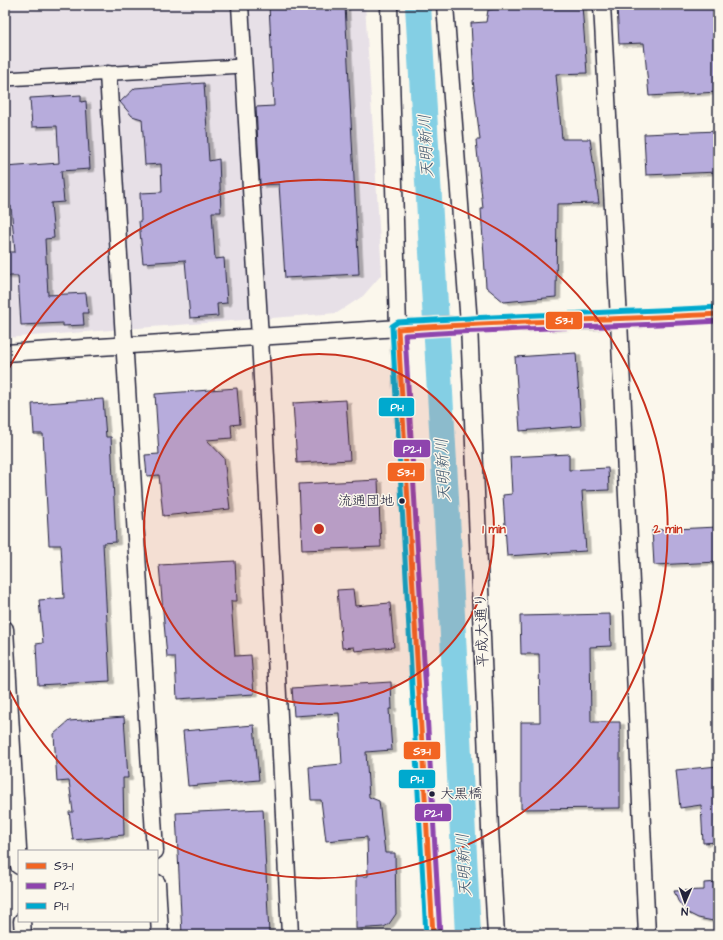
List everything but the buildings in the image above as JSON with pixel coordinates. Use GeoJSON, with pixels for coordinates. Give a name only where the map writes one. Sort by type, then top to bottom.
{"type":"FeatureCollection","features":[{"type":"Feature","properties":{"kind":"street"},"geometry":{"type":"LineString","coordinates":[[240,5],[260,338],[290,935]]}},
{"type":"Feature","properties":{"kind":"street"},"geometry":{"type":"LineString","coordinates":[[389,5],[433,935]]}},
{"type":"Feature","properties":{"kind":"street","name":"平成大通り"},"geometry":{"type":"LineString","coordinates":[[445,5],[469,324],[490,829],[496,935]]}},
{"type":"Feature","properties":{"kind":"street"},"geometry":{"type":"LineString","coordinates":[[602,5],[619,320],[647,935]]}},
{"type":"Feature","properties":{"kind":"street"},"geometry":{"type":"LineString","coordinates":[[5,79],[243,66]]}},
{"type":"Feature","properties":{"kind":"street"},"geometry":{"type":"LineString","coordinates":[[108,74],[123,346],[155,850]]}},
{"type":"Feature","properties":{"kind":"street"},"geometry":{"type":"LineString","coordinates":[[5,353],[447,325],[619,320],[718,314]]}},
{"type":"Feature","properties":{"kind":"street"},"geometry":{"type":"LineString","coordinates":[[5,629],[18,850]]}},
{"type":"Feature","properties":{"kind":"street"},"geometry":{"type":"LineString","coordinates":[[158,900],[160,935]]}},
{"type":"Feature","properties":{"kind":"street"},"geometry":{"type":"LineString","coordinates":[[22,922],[23,935]]}},
{"type":"Feature","properties":{"kind":"shaded area"},"geometry":{"type":"Polygon","coordinates":[[[5,5],[365,5],[382,274],[363,296],[337,313],[5,338],[5,5]]]}},
{"type":"Feature","properties":{"kind":"waterway","name":"天明新川"},"geometry":{"type":"LineString","coordinates":[[418,5],[447,516],[468,935]]}},
{"type":"Feature","properties":{"kind":"transit line","name":"P1-1"},"geometry":{"type":"LineString","coordinates":[[426,935],[392,326],[398,322],[718,307]]}},
{"type":"Feature","properties":{"kind":"transit line","name":"S3-1"},"geometry":{"type":"LineString","coordinates":[[433,935],[398,329],[478,324],[718,314]]}},
{"type":"Feature","properties":{"kind":"transit line","name":"P2-1"},"geometry":{"type":"LineString","coordinates":[[440,935],[405,335],[718,321]]}},
{"type":"Feature","properties":{"kind":"place","name":"流通団地"},"geometry":{"type":"Point","coordinates":[402,501]}},
{"type":"Feature","properties":{"kind":"place","name":"大黒橋"},"geometry":{"type":"Point","coordinates":[432,794]}}]}
